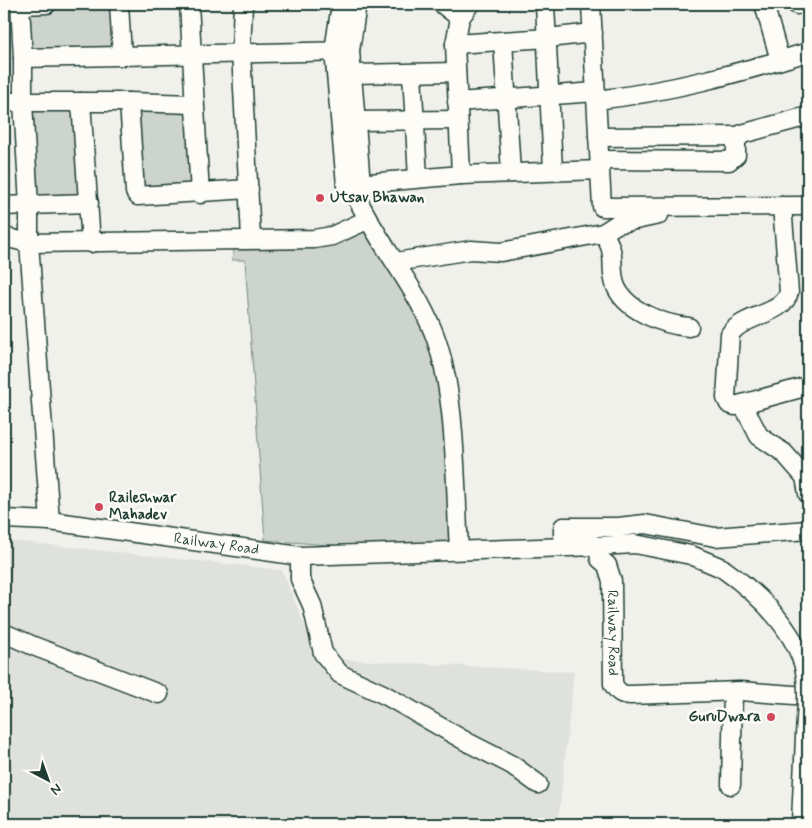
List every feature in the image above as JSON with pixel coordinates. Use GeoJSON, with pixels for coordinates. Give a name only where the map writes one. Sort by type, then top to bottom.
{"type":"FeatureCollection","features":[{"type":"Feature","properties":{"kind":"street"},"geometry":{"type":"LineString","coordinates":[[47,4],[20,4],[29,243],[50,522]]}},
{"type":"Feature","properties":{"kind":"street"},"geometry":{"type":"LineString","coordinates":[[119,4],[122,55]]}},
{"type":"Feature","properties":{"kind":"street"},"geometry":{"type":"LineString","coordinates":[[189,4],[200,194]]}},
{"type":"Feature","properties":{"kind":"street"},"geometry":{"type":"LineString","coordinates":[[242,4],[241,52],[251,238]]}},
{"type":"Feature","properties":{"kind":"street"},"geometry":{"type":"LineString","coordinates":[[341,4],[342,51],[353,189],[367,220],[396,262],[434,332],[442,362],[450,418],[459,550]]}},
{"type":"Feature","properties":{"kind":"street"},"geometry":{"type":"LineString","coordinates":[[353,189],[355,121],[352,74],[342,51],[357,4]]}},
{"type":"Feature","properties":{"kind":"street"},"geometry":{"type":"LineString","coordinates":[[442,4],[465,11],[455,44],[461,175]]}},
{"type":"Feature","properties":{"kind":"street"},"geometry":{"type":"LineString","coordinates":[[545,4],[553,171]]}},
{"type":"Feature","properties":{"kind":"street"},"geometry":{"type":"LineString","coordinates":[[591,4],[602,207],[808,206]]}},
{"type":"Feature","properties":{"kind":"street"},"geometry":{"type":"LineString","coordinates":[[764,4],[780,60]]}},
{"type":"Feature","properties":{"kind":"street"},"geometry":{"type":"LineString","coordinates":[[455,44],[593,33]]}},
{"type":"Feature","properties":{"kind":"street"},"geometry":{"type":"LineString","coordinates":[[503,41],[511,173]]}},
{"type":"Feature","properties":{"kind":"street"},"geometry":{"type":"LineString","coordinates":[[23,58],[342,51]]}},
{"type":"Feature","properties":{"kind":"street"},"geometry":{"type":"LineString","coordinates":[[457,102],[550,95],[640,95],[680,87],[808,52]]}},
{"type":"Feature","properties":{"kind":"street"},"geometry":{"type":"LineString","coordinates":[[352,74],[456,72]]}},
{"type":"Feature","properties":{"kind":"street"},"geometry":{"type":"LineString","coordinates":[[412,74],[418,178]]}},
{"type":"Feature","properties":{"kind":"street"},"geometry":{"type":"LineString","coordinates":[[4,102],[194,104]]}},
{"type":"Feature","properties":{"kind":"street"},"geometry":{"type":"LineString","coordinates":[[81,102],[91,243]]}},
{"type":"Feature","properties":{"kind":"street"},"geometry":{"type":"LineString","coordinates":[[129,102],[135,192],[138,196],[200,194],[249,189]]}},
{"type":"Feature","properties":{"kind":"street"},"geometry":{"type":"LineString","coordinates":[[598,137],[738,136],[808,116]]}},
{"type":"Feature","properties":{"kind":"street"},"geometry":{"type":"LineString","coordinates":[[355,121],[457,120]]}},
{"type":"Feature","properties":{"kind":"street"},"geometry":{"type":"LineString","coordinates":[[353,189],[418,178],[553,171],[600,165],[729,160],[736,155],[738,136]]}},
{"type":"Feature","properties":{"kind":"street"},"geometry":{"type":"LineString","coordinates":[[4,206],[89,203]]}},
{"type":"Feature","properties":{"kind":"street"},"geometry":{"type":"LineString","coordinates":[[396,262],[471,250],[501,252],[603,233],[617,224],[634,219],[669,214],[697,214],[758,206]]}},
{"type":"Feature","properties":{"kind":"street"},"geometry":{"type":"LineString","coordinates":[[782,206],[789,292],[787,300],[779,307],[735,326],[730,334],[726,398],[729,404],[735,406],[743,405],[808,386]]}},
{"type":"Feature","properties":{"kind":"street"},"geometry":{"type":"LineString","coordinates":[[4,238],[29,243],[251,238],[314,239],[332,236],[367,220]]}},
{"type":"Feature","properties":{"kind":"street"},"geometry":{"type":"LineString","coordinates":[[603,233],[612,245],[615,285],[627,302],[672,325],[689,327]]}},
{"type":"Feature","properties":{"kind":"street"},"geometry":{"type":"LineString","coordinates":[[743,405],[759,436],[784,453],[805,477],[808,494]]}},
{"type":"Feature","properties":{"kind":"street","name":"Railway Road"},"geometry":{"type":"LineString","coordinates":[[4,519],[50,522],[300,556],[604,545],[600,559],[607,565],[612,581],[613,684],[617,691],[623,695],[733,692],[808,696]]}},
{"type":"Feature","properties":{"kind":"street"},"geometry":{"type":"LineString","coordinates":[[801,824],[806,679],[802,662],[782,625],[749,587],[722,568],[691,555],[635,544],[604,545],[563,535],[563,527],[618,527],[645,524],[715,537],[808,530]]}},
{"type":"Feature","properties":{"kind":"street"},"geometry":{"type":"LineString","coordinates":[[300,556],[300,579],[312,605],[324,653],[340,674],[385,695],[467,742],[512,765],[538,784]]}},
{"type":"Feature","properties":{"kind":"street"},"geometry":{"type":"LineString","coordinates":[[4,633],[159,694]]}},
{"type":"Feature","properties":{"kind":"street"},"geometry":{"type":"LineString","coordinates":[[731,785],[733,692]]}},
{"type":"Feature","properties":{"kind":"shaded area"},"geometry":{"type":"Polygon","coordinates":[[[115,5],[117,48],[27,53],[25,10],[115,5]]]}},
{"type":"Feature","properties":{"kind":"shaded area"},"geometry":{"type":"Polygon","coordinates":[[[77,106],[86,200],[33,199],[29,107],[77,106]]]}},
{"type":"Feature","properties":{"kind":"shaded area"},"geometry":{"type":"Polygon","coordinates":[[[133,106],[190,109],[194,189],[139,192],[133,106]]]}},
{"type":"Feature","properties":{"kind":"shaded area"},"geometry":{"type":"Polygon","coordinates":[[[367,223],[431,337],[442,403],[451,544],[342,546],[265,540],[245,260],[232,260],[235,241],[289,242],[367,223]]]}},
{"type":"Feature","properties":{"kind":"shaded area"},"geometry":{"type":"Polygon","coordinates":[[[4,540],[282,570],[318,658],[574,672],[558,824],[4,824],[4,540]]]}},
{"type":"Feature","properties":{"kind":"place","name":"Utsav Bhawan"},"geometry":{"type":"Point","coordinates":[320,198]}},
{"type":"Feature","properties":{"kind":"place","name":"Raileshwar Mahadev"},"geometry":{"type":"Point","coordinates":[99,507]}},
{"type":"Feature","properties":{"kind":"place","name":"GuruDwara"},"geometry":{"type":"Point","coordinates":[771,717]}}]}
